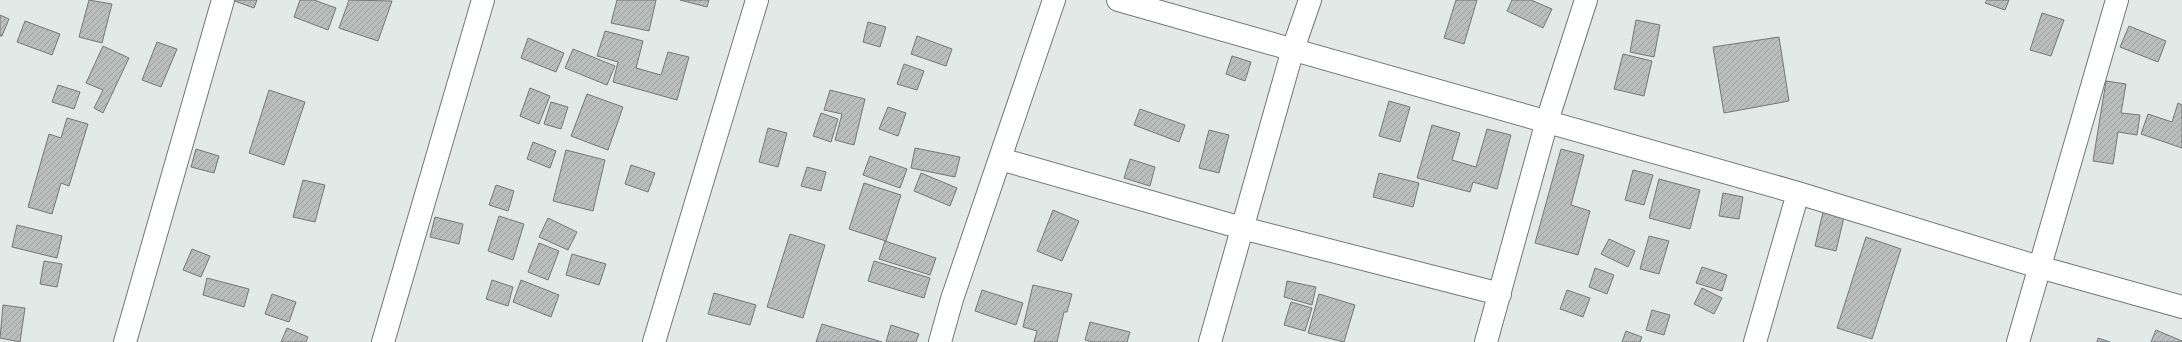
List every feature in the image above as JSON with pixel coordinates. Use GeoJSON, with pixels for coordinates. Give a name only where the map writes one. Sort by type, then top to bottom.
{"type":"FeatureCollection","features":[{"type":"Feature","properties":{"kind":"street"},"geometry":{"type":"LineString","coordinates":[[125,342],[223,0]]}},
{"type":"Feature","properties":{"kind":"street"},"geometry":{"type":"LineString","coordinates":[[383,342],[483,0]]}},
{"type":"Feature","properties":{"kind":"street"},"geometry":{"type":"LineString","coordinates":[[654,342],[757,0]]}},
{"type":"Feature","properties":{"kind":"street"},"geometry":{"type":"LineString","coordinates":[[940,342],[1054,0]]}},
{"type":"Feature","properties":{"kind":"street"},"geometry":{"type":"LineString","coordinates":[[1118,0],[1798,193],[2039,267],[2182,307]]}},
{"type":"Feature","properties":{"kind":"street"},"geometry":{"type":"LineString","coordinates":[[1210,342],[1293,49],[1310,0]]}},
{"type":"Feature","properties":{"kind":"street"},"geometry":{"type":"LineString","coordinates":[[1486,342],[1547,121],[1586,0]]}},
{"type":"Feature","properties":{"kind":"street"},"geometry":{"type":"LineString","coordinates":[[2018,342],[2117,0]]}},
{"type":"Feature","properties":{"kind":"street"},"geometry":{"type":"LineString","coordinates":[[1000,159],[1242,228],[1500,294]]}},
{"type":"Feature","properties":{"kind":"street"},"geometry":{"type":"LineString","coordinates":[[1755,342],[1798,193]]}},
{"type":"Feature","properties":{"kind":"building"},"geometry":{"type":"Polygon","coordinates":[[[89,0],[112,4],[102,43],[79,37],[89,0]]]}},
{"type":"Feature","properties":{"kind":"building"},"geometry":{"type":"Polygon","coordinates":[[[232,0],[257,0],[254,8],[232,0]]]}},
{"type":"Feature","properties":{"kind":"building"},"geometry":{"type":"Polygon","coordinates":[[[300,0],[314,0],[336,8],[328,30],[294,17],[300,0]]]}},
{"type":"Feature","properties":{"kind":"building"},"geometry":{"type":"Polygon","coordinates":[[[349,0],[392,1],[378,41],[339,28],[349,0]]]}},
{"type":"Feature","properties":{"kind":"building"},"geometry":{"type":"Polygon","coordinates":[[[617,0],[656,0],[649,31],[611,23],[617,0]]]}},
{"type":"Feature","properties":{"kind":"building"},"geometry":{"type":"Polygon","coordinates":[[[680,0],[709,0],[707,7],[680,0]]]}},
{"type":"Feature","properties":{"kind":"building"},"geometry":{"type":"Polygon","coordinates":[[[1456,0],[1477,0],[1464,44],[1444,38],[1456,0]]]}},
{"type":"Feature","properties":{"kind":"building"},"geometry":{"type":"Polygon","coordinates":[[[1512,0],[1531,0],[1552,9],[1543,28],[1507,11],[1512,0]]]}},
{"type":"Feature","properties":{"kind":"building"},"geometry":{"type":"Polygon","coordinates":[[[1987,0],[2009,0],[2005,10],[1985,3],[1987,0]]]}},
{"type":"Feature","properties":{"kind":"building"},"geometry":{"type":"Polygon","coordinates":[[[2042,13],[2064,20],[2051,56],[2030,50],[2042,13]]]}},
{"type":"Feature","properties":{"kind":"building"},"geometry":{"type":"Polygon","coordinates":[[[0,15],[9,19],[2,36],[0,36],[0,15]]]}},
{"type":"Feature","properties":{"kind":"building"},"geometry":{"type":"Polygon","coordinates":[[[1636,20],[1660,25],[1654,57],[1630,52],[1636,20]]]}},
{"type":"Feature","properties":{"kind":"building"},"geometry":{"type":"Polygon","coordinates":[[[25,21],[60,34],[52,55],[17,42],[25,21]]]}},
{"type":"Feature","properties":{"kind":"building"},"geometry":{"type":"Polygon","coordinates":[[[868,22],[886,27],[880,47],[863,42],[868,22]]]}},
{"type":"Feature","properties":{"kind":"building"},"geometry":{"type":"Polygon","coordinates":[[[2129,26],[2166,41],[2158,62],[2120,47],[2129,26]]]}},
{"type":"Feature","properties":{"kind":"building"},"geometry":{"type":"Polygon","coordinates":[[[605,31],[643,41],[636,68],[661,75],[668,52],[689,57],[677,100],[613,82],[618,62],[597,56],[605,31]]]}},
{"type":"Feature","properties":{"kind":"building"},"geometry":{"type":"Polygon","coordinates":[[[917,36],[952,49],[946,66],[911,54],[917,36]]]}},
{"type":"Feature","properties":{"kind":"building"},"geometry":{"type":"Polygon","coordinates":[[[1779,37],[1789,101],[1724,113],[1713,47],[1779,37]]]}},
{"type":"Feature","properties":{"kind":"building"},"geometry":{"type":"Polygon","coordinates":[[[528,38],[564,53],[556,72],[521,58],[528,38]]]}},
{"type":"Feature","properties":{"kind":"building"},"geometry":{"type":"Polygon","coordinates":[[[157,42],[177,49],[161,87],[142,80],[157,42]]]}},
{"type":"Feature","properties":{"kind":"building"},"geometry":{"type":"Polygon","coordinates":[[[103,46],[129,58],[103,113],[94,108],[103,90],[86,83],[103,46]]]}},
{"type":"Feature","properties":{"kind":"building"},"geometry":{"type":"Polygon","coordinates":[[[573,49],[615,66],[607,85],[565,68],[573,49]]]}},
{"type":"Feature","properties":{"kind":"building"},"geometry":{"type":"Polygon","coordinates":[[[1623,54],[1652,61],[1644,96],[1614,89],[1623,54]]]}},
{"type":"Feature","properties":{"kind":"building"},"geometry":{"type":"Polygon","coordinates":[[[1232,56],[1251,62],[1245,81],[1226,74],[1232,56]]]}},
{"type":"Feature","properties":{"kind":"building"},"geometry":{"type":"Polygon","coordinates":[[[904,64],[924,71],[917,90],[897,84],[904,64]]]}},
{"type":"Feature","properties":{"kind":"building"},"geometry":{"type":"Polygon","coordinates":[[[2106,81],[2126,84],[2121,113],[2140,115],[2137,135],[2118,132],[2113,164],[2093,161],[2106,81]]]}},
{"type":"Feature","properties":{"kind":"building"},"geometry":{"type":"Polygon","coordinates":[[[58,85],[80,92],[74,109],[52,102],[58,85]]]}},
{"type":"Feature","properties":{"kind":"building"},"geometry":{"type":"Polygon","coordinates":[[[530,88],[550,96],[539,124],[520,116],[530,88]]]}},
{"type":"Feature","properties":{"kind":"building"},"geometry":{"type":"Polygon","coordinates":[[[269,90],[305,102],[284,165],[249,153],[269,90]]]}},
{"type":"Feature","properties":{"kind":"building"},"geometry":{"type":"Polygon","coordinates":[[[830,90],[865,99],[854,145],[835,140],[842,114],[824,110],[830,90]]]}},
{"type":"Feature","properties":{"kind":"building"},"geometry":{"type":"Polygon","coordinates":[[[587,94],[623,107],[608,150],[571,136],[587,94]]]}},
{"type":"Feature","properties":{"kind":"building"},"geometry":{"type":"Polygon","coordinates":[[[1389,101],[1410,107],[1400,142],[1379,136],[1389,101]]]}},
{"type":"Feature","properties":{"kind":"building"},"geometry":{"type":"Polygon","coordinates":[[[551,102],[568,107],[561,129],[544,124],[551,102]]]}},
{"type":"Feature","properties":{"kind":"building"},"geometry":{"type":"Polygon","coordinates":[[[2178,103],[2182,105],[2182,148],[2141,134],[2148,114],[2172,122],[2178,103]]]}},
{"type":"Feature","properties":{"kind":"building"},"geometry":{"type":"Polygon","coordinates":[[[888,107],[906,113],[898,136],[879,129],[888,107]]]}},
{"type":"Feature","properties":{"kind":"building"},"geometry":{"type":"Polygon","coordinates":[[[1140,109],[1185,125],[1179,142],[1134,125],[1140,109]]]}},
{"type":"Feature","properties":{"kind":"building"},"geometry":{"type":"Polygon","coordinates":[[[821,113],[838,119],[831,142],[813,136],[821,113]]]}},
{"type":"Feature","properties":{"kind":"building"},"geometry":{"type":"Polygon","coordinates":[[[67,118],[88,124],[69,186],[61,183],[52,214],[28,207],[49,134],[61,138],[67,118]]]}},
{"type":"Feature","properties":{"kind":"building"},"geometry":{"type":"Polygon","coordinates":[[[1432,125],[1460,133],[1452,160],[1476,167],[1487,129],[1511,135],[1497,189],[1473,182],[1470,192],[1417,178],[1432,125]]]}},
{"type":"Feature","properties":{"kind":"building"},"geometry":{"type":"Polygon","coordinates":[[[768,128],[787,133],[778,167],[759,162],[768,128]]]}},
{"type":"Feature","properties":{"kind":"building"},"geometry":{"type":"Polygon","coordinates":[[[1209,130],[1229,135],[1219,173],[1199,168],[1209,130]]]}},
{"type":"Feature","properties":{"kind":"building"},"geometry":{"type":"Polygon","coordinates":[[[533,142],[556,151],[550,168],[527,159],[533,142]]]}},
{"type":"Feature","properties":{"kind":"building"},"geometry":{"type":"Polygon","coordinates":[[[915,148],[960,157],[955,177],[911,168],[915,148]]]}},
{"type":"Feature","properties":{"kind":"building"},"geometry":{"type":"Polygon","coordinates":[[[196,149],[219,156],[214,173],[191,167],[196,149]]]}},
{"type":"Feature","properties":{"kind":"building"},"geometry":{"type":"Polygon","coordinates":[[[1561,149],[1584,155],[1571,205],[1590,211],[1578,255],[1535,243],[1561,149]]]}},
{"type":"Feature","properties":{"kind":"building"},"geometry":{"type":"Polygon","coordinates":[[[566,150],[605,160],[593,211],[553,201],[566,150]]]}},
{"type":"Feature","properties":{"kind":"building"},"geometry":{"type":"Polygon","coordinates":[[[870,156],[907,169],[900,188],[863,175],[870,156]]]}},
{"type":"Feature","properties":{"kind":"building"},"geometry":{"type":"Polygon","coordinates":[[[1130,159],[1155,167],[1150,186],[1124,178],[1130,159]]]}},
{"type":"Feature","properties":{"kind":"building"},"geometry":{"type":"Polygon","coordinates":[[[631,165],[655,173],[648,192],[625,184],[631,165]]]}},
{"type":"Feature","properties":{"kind":"building"},"geometry":{"type":"Polygon","coordinates":[[[807,167],[826,172],[821,191],[801,186],[807,167]]]}},
{"type":"Feature","properties":{"kind":"building"},"geometry":{"type":"Polygon","coordinates":[[[1633,170],[1653,175],[1644,205],[1625,200],[1633,170]]]}},
{"type":"Feature","properties":{"kind":"building"},"geometry":{"type":"Polygon","coordinates":[[[921,173],[957,188],[950,206],[914,191],[921,173]]]}},
{"type":"Feature","properties":{"kind":"building"},"geometry":{"type":"Polygon","coordinates":[[[1379,173],[1419,183],[1413,207],[1373,197],[1379,173]]]}},
{"type":"Feature","properties":{"kind":"building"},"geometry":{"type":"Polygon","coordinates":[[[1659,179],[1700,190],[1690,229],[1649,218],[1659,179]]]}},
{"type":"Feature","properties":{"kind":"building"},"geometry":{"type":"Polygon","coordinates":[[[303,180],[325,185],[315,222],[293,217],[303,180]]]}},
{"type":"Feature","properties":{"kind":"building"},"geometry":{"type":"Polygon","coordinates":[[[864,183],[901,195],[886,241],[849,229],[864,183]]]}},
{"type":"Feature","properties":{"kind":"building"},"geometry":{"type":"Polygon","coordinates":[[[496,185],[514,191],[508,211],[489,205],[496,185]]]}},
{"type":"Feature","properties":{"kind":"building"},"geometry":{"type":"Polygon","coordinates":[[[1723,193],[1743,197],[1739,219],[1719,216],[1723,193]]]}},
{"type":"Feature","properties":{"kind":"building"},"geometry":{"type":"Polygon","coordinates":[[[1824,208],[1845,213],[1836,251],[1815,246],[1824,208]]]}},
{"type":"Feature","properties":{"kind":"building"},"geometry":{"type":"Polygon","coordinates":[[[1053,210],[1079,221],[1062,261],[1037,251],[1053,210]]]}},
{"type":"Feature","properties":{"kind":"building"},"geometry":{"type":"Polygon","coordinates":[[[499,216],[524,224],[513,260],[488,251],[499,216]]]}},
{"type":"Feature","properties":{"kind":"building"},"geometry":{"type":"Polygon","coordinates":[[[435,217],[463,224],[459,244],[430,237],[435,217]]]}},
{"type":"Feature","properties":{"kind":"building"},"geometry":{"type":"Polygon","coordinates":[[[548,218],[577,232],[568,250],[539,237],[548,218]]]}},
{"type":"Feature","properties":{"kind":"building"},"geometry":{"type":"Polygon","coordinates":[[[17,225],[62,236],[57,258],[12,247],[17,225]]]}},
{"type":"Feature","properties":{"kind":"building"},"geometry":{"type":"Polygon","coordinates":[[[790,234],[825,245],[803,318],[767,307],[790,234]]]}},
{"type":"Feature","properties":{"kind":"building"},"geometry":{"type":"Polygon","coordinates":[[[1649,236],[1669,241],[1659,274],[1640,269],[1649,236]]]}},
{"type":"Feature","properties":{"kind":"building"},"geometry":{"type":"Polygon","coordinates":[[[1866,237],[1901,249],[1872,339],[1837,328],[1866,237]]]}},
{"type":"Feature","properties":{"kind":"building"},"geometry":{"type":"Polygon","coordinates":[[[1609,239],[1635,251],[1628,267],[1601,254],[1609,239]]]}},
{"type":"Feature","properties":{"kind":"building"},"geometry":{"type":"Polygon","coordinates":[[[885,241],[936,258],[930,275],[879,259],[885,241]]]}},
{"type":"Feature","properties":{"kind":"building"},"geometry":{"type":"Polygon","coordinates":[[[539,243],[559,251],[548,280],[528,272],[539,243]]]}},
{"type":"Feature","properties":{"kind":"building"},"geometry":{"type":"Polygon","coordinates":[[[192,249],[210,256],[201,277],[183,270],[192,249]]]}},
{"type":"Feature","properties":{"kind":"building"},"geometry":{"type":"Polygon","coordinates":[[[572,254],[606,264],[599,285],[566,275],[572,254]]]}},
{"type":"Feature","properties":{"kind":"building"},"geometry":{"type":"Polygon","coordinates":[[[44,261],[62,264],[57,287],[40,284],[44,261]]]}},
{"type":"Feature","properties":{"kind":"building"},"geometry":{"type":"Polygon","coordinates":[[[874,261],[930,278],[924,298],[868,281],[874,261]]]}},
{"type":"Feature","properties":{"kind":"building"},"geometry":{"type":"Polygon","coordinates":[[[1702,267],[1727,275],[1722,291],[1696,283],[1702,267]]]}},
{"type":"Feature","properties":{"kind":"building"},"geometry":{"type":"Polygon","coordinates":[[[1595,268],[1614,275],[1607,294],[1589,287],[1595,268]]]}},
{"type":"Feature","properties":{"kind":"building"},"geometry":{"type":"Polygon","coordinates":[[[207,278],[249,289],[244,307],[203,295],[207,278]]]}},
{"type":"Feature","properties":{"kind":"building"},"geometry":{"type":"Polygon","coordinates":[[[492,280],[513,287],[508,306],[486,299],[492,280]]]}},
{"type":"Feature","properties":{"kind":"building"},"geometry":{"type":"Polygon","coordinates":[[[521,280],[559,295],[551,317],[513,302],[521,280]]]}},
{"type":"Feature","properties":{"kind":"building"},"geometry":{"type":"Polygon","coordinates":[[[1287,281],[1316,287],[1312,305],[1284,297],[1287,281]]]}},
{"type":"Feature","properties":{"kind":"building"},"geometry":{"type":"Polygon","coordinates":[[[1033,285],[1072,294],[1067,312],[1064,312],[1057,342],[1034,342],[1037,331],[1023,327],[1033,285]]]}},
{"type":"Feature","properties":{"kind":"building"},"geometry":{"type":"Polygon","coordinates":[[[1702,288],[1722,298],[1714,314],[1694,304],[1702,288]]]}},
{"type":"Feature","properties":{"kind":"building"},"geometry":{"type":"Polygon","coordinates":[[[982,290],[1023,303],[1016,325],[975,311],[982,290]]]}},
{"type":"Feature","properties":{"kind":"building"},"geometry":{"type":"Polygon","coordinates":[[[1567,290],[1590,298],[1583,317],[1560,309],[1567,290]]]}},
{"type":"Feature","properties":{"kind":"building"},"geometry":{"type":"Polygon","coordinates":[[[714,293],[756,305],[750,325],[708,314],[714,293]]]}},
{"type":"Feature","properties":{"kind":"building"},"geometry":{"type":"Polygon","coordinates":[[[272,294],[296,302],[289,322],[265,314],[272,294]]]}},
{"type":"Feature","properties":{"kind":"building"},"geometry":{"type":"Polygon","coordinates":[[[1319,294],[1355,305],[1344,342],[1308,333],[1319,294]]]}},
{"type":"Feature","properties":{"kind":"building"},"geometry":{"type":"Polygon","coordinates":[[[1291,302],[1312,308],[1305,331],[1284,325],[1291,302]]]}},
{"type":"Feature","properties":{"kind":"building"},"geometry":{"type":"Polygon","coordinates":[[[3,305],[25,308],[20,342],[0,338],[3,305]]]}},
{"type":"Feature","properties":{"kind":"building"},"geometry":{"type":"Polygon","coordinates":[[[1652,310],[1670,315],[1664,335],[1646,330],[1652,310]]]}},
{"type":"Feature","properties":{"kind":"building"},"geometry":{"type":"Polygon","coordinates":[[[1090,322],[1130,332],[1127,342],[1093,342],[1085,340],[1090,322]]]}},
{"type":"Feature","properties":{"kind":"building"},"geometry":{"type":"Polygon","coordinates":[[[822,324],[882,342],[816,342],[822,324]]]}},
{"type":"Feature","properties":{"kind":"building"},"geometry":{"type":"Polygon","coordinates":[[[891,325],[919,334],[916,342],[886,342],[891,325]]]}},
{"type":"Feature","properties":{"kind":"building"},"geometry":{"type":"Polygon","coordinates":[[[287,328],[308,337],[306,342],[281,342],[287,328]]]}},
{"type":"Feature","properties":{"kind":"building"},"geometry":{"type":"Polygon","coordinates":[[[2156,330],[2182,341],[2182,342],[2151,342],[2156,330]]]}},
{"type":"Feature","properties":{"kind":"building"},"geometry":{"type":"Polygon","coordinates":[[[1626,331],[1642,337],[1640,342],[1622,342],[1626,331]]]}},
{"type":"Feature","properties":{"kind":"building"},"geometry":{"type":"Polygon","coordinates":[[[2098,338],[2110,342],[2097,342],[2098,338]]]}}]}
